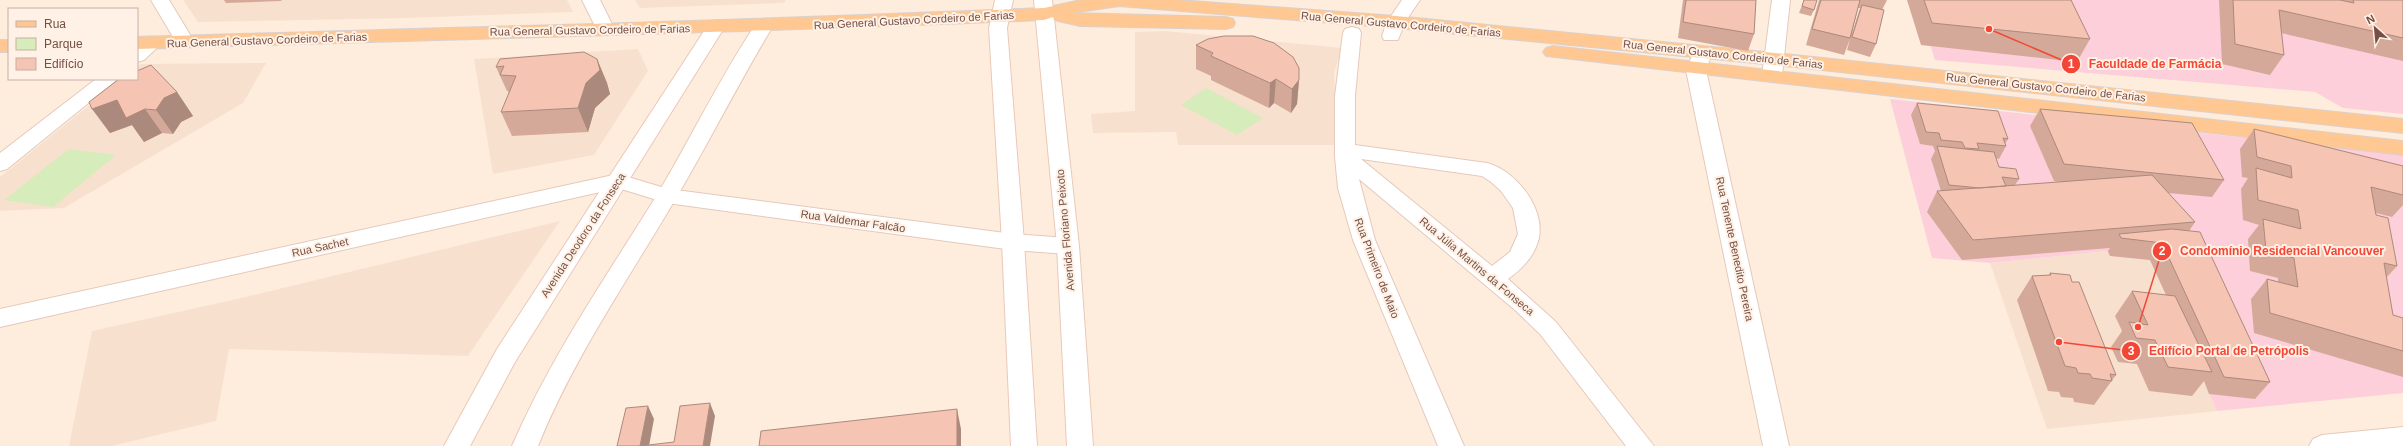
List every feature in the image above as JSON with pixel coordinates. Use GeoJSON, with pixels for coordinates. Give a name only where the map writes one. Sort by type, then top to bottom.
{"type":"FeatureCollection","features":[{"type":"Feature","properties":{"kind":"main road","name":"Rua General Gustavo Cordeiro de Farias"},"geometry":{"type":"LineString","coordinates":[[145,43],[186,43],[605,28],[715,28],[764,26],[1002,8],[1077,6],[1117,0],[1394,29],[1556,53],[1699,61],[2403,126]]}},
{"type":"Feature","properties":{"kind":"main road","name":"Rua General Gustavo Cordeiro de Farias"},"geometry":{"type":"LineString","coordinates":[[1044,7],[1080,20],[1235,23],[1352,33],[1394,29]]}},
{"type":"Feature","properties":{"kind":"main road","name":"Rua General Gustavo Cordeiro de Farias"},"geometry":{"type":"LineString","coordinates":[[1774,68],[2403,148]]}},
{"type":"Feature","properties":{"kind":"street"},"geometry":{"type":"LineString","coordinates":[[160,0],[186,43]]}},
{"type":"Feature","properties":{"kind":"street"},"geometry":{"type":"LineString","coordinates":[[591,0],[605,28]]}},
{"type":"Feature","properties":{"kind":"street"},"geometry":{"type":"LineString","coordinates":[[1394,29],[1411,0]]}},
{"type":"Feature","properties":{"kind":"street"},"geometry":{"type":"LineString","coordinates":[[1774,68],[1781,0]]}},
{"type":"Feature","properties":{"kind":"street","name":"Avenida Floriano Peixoto"},"geometry":{"type":"LineString","coordinates":[[1044,7],[1068,246],[1080,446]]}},
{"type":"Feature","properties":{"kind":"street"},"geometry":{"type":"LineString","coordinates":[[1002,8],[998,28],[1013,242],[1024,446]]}},
{"type":"Feature","properties":{"kind":"street"},"geometry":{"type":"LineString","coordinates":[[525,446],[538,411],[568,356],[666,196],[764,26]]}},
{"type":"Feature","properties":{"kind":"street","name":"Avenida Deodoro da Fonseca"},"geometry":{"type":"LineString","coordinates":[[457,446],[506,356],[715,28]]}},
{"type":"Feature","properties":{"kind":"street","name":"Rua Primeiro de Maio"},"geometry":{"type":"LineString","coordinates":[[1352,33],[1345,96],[1345,153],[1349,188],[1364,240],[1451,446]]}},
{"type":"Feature","properties":{"kind":"street"},"geometry":{"type":"LineString","coordinates":[[138,54],[145,43]]}},
{"type":"Feature","properties":{"kind":"street","name":"Rua Tenente Benedito Pereira"},"geometry":{"type":"LineString","coordinates":[[1699,61],[1776,446]]}},
{"type":"Feature","properties":{"kind":"street"},"geometry":{"type":"LineString","coordinates":[[0,164],[107,80]]}},
{"type":"Feature","properties":{"kind":"street"},"geometry":{"type":"LineString","coordinates":[[1345,153],[1487,170],[1504,181],[1521,204],[1530,220],[1530,234],[1526,245],[1518,258],[1494,277]]}},
{"type":"Feature","properties":{"kind":"street","name":"Rua Júlia Martins da Fonseca"},"geometry":{"type":"LineString","coordinates":[[1345,153],[1494,277],[1548,328],[1641,446]]}},
{"type":"Feature","properties":{"kind":"street","name":"Rua Valdemar Falcão"},"geometry":{"type":"LineString","coordinates":[[618,181],[666,196],[1013,242],[1068,246]]}},
{"type":"Feature","properties":{"kind":"street","name":"Rua Sachet"},"geometry":{"type":"LineString","coordinates":[[0,318],[618,181]]}},
{"type":"Feature","properties":{"kind":"street"},"geometry":{"type":"LineString","coordinates":[[2322,446],[2403,438]]}},
{"type":"Feature","properties":{"kind":"shaded area"},"geometry":{"type":"Polygon","coordinates":[[[183,0],[567,0],[573,12],[407,18],[198,22],[183,0]]]}},
{"type":"Feature","properties":{"kind":"shaded area"},"geometry":{"type":"Polygon","coordinates":[[[635,0],[786,0],[784,3],[640,8],[635,0]]]}},
{"type":"Feature","properties":{"kind":"shaded area"},"geometry":{"type":"Polygon","coordinates":[[[1916,0],[2403,0],[2403,114],[2343,108],[2315,92],[1935,60],[1916,0]]]}},
{"type":"Feature","properties":{"kind":"shaded area"},"geometry":{"type":"Polygon","coordinates":[[[1165,31],[1342,48],[1334,73],[1338,145],[1178,145],[1176,132],[1093,133],[1091,114],[1135,111],[1135,32],[1165,31]]]}},
{"type":"Feature","properties":{"kind":"shaded area"},"geometry":{"type":"Polygon","coordinates":[[[638,49],[648,71],[594,155],[493,174],[474,59],[638,49]]]}},
{"type":"Feature","properties":{"kind":"shaded area"},"geometry":{"type":"Polygon","coordinates":[[[266,63],[243,103],[64,208],[0,211],[0,177],[121,80],[138,80],[138,66],[141,64],[266,63]]]}},
{"type":"Feature","properties":{"kind":"shaded area"},"geometry":{"type":"Polygon","coordinates":[[[1890,99],[2403,155],[2403,393],[2217,411],[2150,260],[2110,256],[2107,251],[1990,263],[1932,258],[1890,99]]]}},
{"type":"Feature","properties":{"kind":"shaded area"},"geometry":{"type":"Polygon","coordinates":[[[560,221],[468,356],[229,349],[216,421],[112,446],[69,446],[92,331],[237,299],[560,221]]]}},
{"type":"Feature","properties":{"kind":"shaded area"},"geometry":{"type":"Polygon","coordinates":[[[2108,251],[2110,256],[2150,260],[2217,411],[2047,429],[1990,263],[2108,251]]]}},
{"type":"Feature","properties":{"kind":"green space"},"geometry":{"type":"Polygon","coordinates":[[[1206,88],[1263,118],[1237,135],[1181,105],[1206,88]]]}},
{"type":"Feature","properties":{"kind":"green space"},"geometry":{"type":"Polygon","coordinates":[[[69,149],[116,155],[53,207],[4,200],[69,149]]]}},
{"type":"Feature","properties":{"kind":"building"},"geometry":{"type":"Polygon","coordinates":[[[1686,0],[1756,0],[1754,34],[1683,22],[1686,0]]]}},
{"type":"Feature","properties":{"kind":"building"},"geometry":{"type":"Polygon","coordinates":[[[1804,0],[1817,0],[1814,10],[1802,6],[1804,0]]]}},
{"type":"Feature","properties":{"kind":"building"},"geometry":{"type":"Polygon","coordinates":[[[1821,0],[1860,0],[1850,38],[1812,29],[1821,0]]]}},
{"type":"Feature","properties":{"kind":"building"},"geometry":{"type":"Polygon","coordinates":[[[1924,0],[2071,0],[2090,39],[1932,23],[1924,0]]]}},
{"type":"Feature","properties":{"kind":"building"},"geometry":{"type":"Polygon","coordinates":[[[2233,0],[2340,0],[2354,3],[2353,0],[2403,0],[2403,38],[2279,10],[2284,55],[2235,44],[2233,0]]]}},
{"type":"Feature","properties":{"kind":"building"},"geometry":{"type":"Polygon","coordinates":[[[1862,5],[1884,10],[1876,44],[1852,37],[1862,5]]]}},
{"type":"Feature","properties":{"kind":"building"},"geometry":{"type":"Polygon","coordinates":[[[1224,36],[1253,36],[1274,43],[1293,57],[1299,68],[1299,80],[1292,89],[1276,79],[1270,83],[1211,56],[1213,53],[1196,45],[1208,39],[1224,36]]]}},
{"type":"Feature","properties":{"kind":"building"},"geometry":{"type":"Polygon","coordinates":[[[584,52],[597,59],[600,70],[586,83],[578,108],[501,112],[516,76],[500,75],[504,66],[496,67],[500,59],[584,52]]]}},
{"type":"Feature","properties":{"kind":"building"},"geometry":{"type":"Polygon","coordinates":[[[151,65],[177,92],[164,98],[156,110],[145,109],[126,118],[117,100],[92,109],[89,102],[118,80],[138,80],[138,71],[151,65]]]}},
{"type":"Feature","properties":{"kind":"building"},"geometry":{"type":"Polygon","coordinates":[[[1917,103],[1998,111],[2008,139],[2003,138],[2006,146],[1977,143],[1979,149],[1965,148],[1962,142],[1941,140],[1939,133],[1926,132],[1917,103]]]}},
{"type":"Feature","properties":{"kind":"building"},"geometry":{"type":"Polygon","coordinates":[[[2040,109],[2192,123],[2224,180],[2064,164],[2040,109]]]}},
{"type":"Feature","properties":{"kind":"building"},"geometry":{"type":"Polygon","coordinates":[[[2254,129],[2403,166],[2403,195],[2371,187],[2376,215],[2388,218],[2397,266],[2384,263],[2393,315],[2403,318],[2403,351],[2270,313],[2267,279],[2298,287],[2294,258],[2266,250],[2263,219],[2301,229],[2298,210],[2258,200],[2256,168],[2292,178],[2291,166],[2257,157],[2254,129]]]}},
{"type":"Feature","properties":{"kind":"building"},"geometry":{"type":"Polygon","coordinates":[[[1937,146],[1994,152],[1999,167],[2016,169],[2019,179],[2002,177],[2006,186],[1980,188],[1949,185],[1937,146]]]}},
{"type":"Feature","properties":{"kind":"building"},"geometry":{"type":"Polygon","coordinates":[[[2152,175],[2195,222],[1973,240],[1937,191],[2152,175]]]}},
{"type":"Feature","properties":{"kind":"building"},"geometry":{"type":"Polygon","coordinates":[[[2172,229],[2200,232],[2270,382],[2224,377],[2162,243],[2121,238],[2119,234],[2172,229]]]}},
{"type":"Feature","properties":{"kind":"building"},"geometry":{"type":"Polygon","coordinates":[[[2050,273],[2070,275],[2072,282],[2079,282],[2116,375],[2110,374],[2112,381],[2092,378],[2090,374],[2078,373],[2076,368],[2065,366],[2032,276],[2051,275],[2050,273]]]}},
{"type":"Feature","properties":{"kind":"building"},"geometry":{"type":"Polygon","coordinates":[[[2132,291],[2175,296],[2212,372],[2168,367],[2155,340],[2136,338],[2129,322],[2148,325],[2132,291]]]}},
{"type":"Feature","properties":{"kind":"building"},"geometry":{"type":"Polygon","coordinates":[[[710,403],[703,446],[640,446],[674,442],[680,406],[710,403]]]}},
{"type":"Feature","properties":{"kind":"building"},"geometry":{"type":"Polygon","coordinates":[[[648,406],[640,446],[617,446],[626,408],[648,406]]]}},
{"type":"Feature","properties":{"kind":"building"},"geometry":{"type":"Polygon","coordinates":[[[957,409],[957,446],[759,446],[761,431],[957,409]]]}},
{"type":"Feature","properties":{"kind":"place","name":"Faculdade de Farmácia"},"geometry":{"type":"Point","coordinates":[1989,29]}},
{"type":"Feature","properties":{"kind":"place","name":"Condomínio Residencial Vancouver"},"geometry":{"type":"Point","coordinates":[2138,327]}},
{"type":"Feature","properties":{"kind":"place","name":"Edifício Portal de Petrópolis"},"geometry":{"type":"Point","coordinates":[2059,342]}}]}
